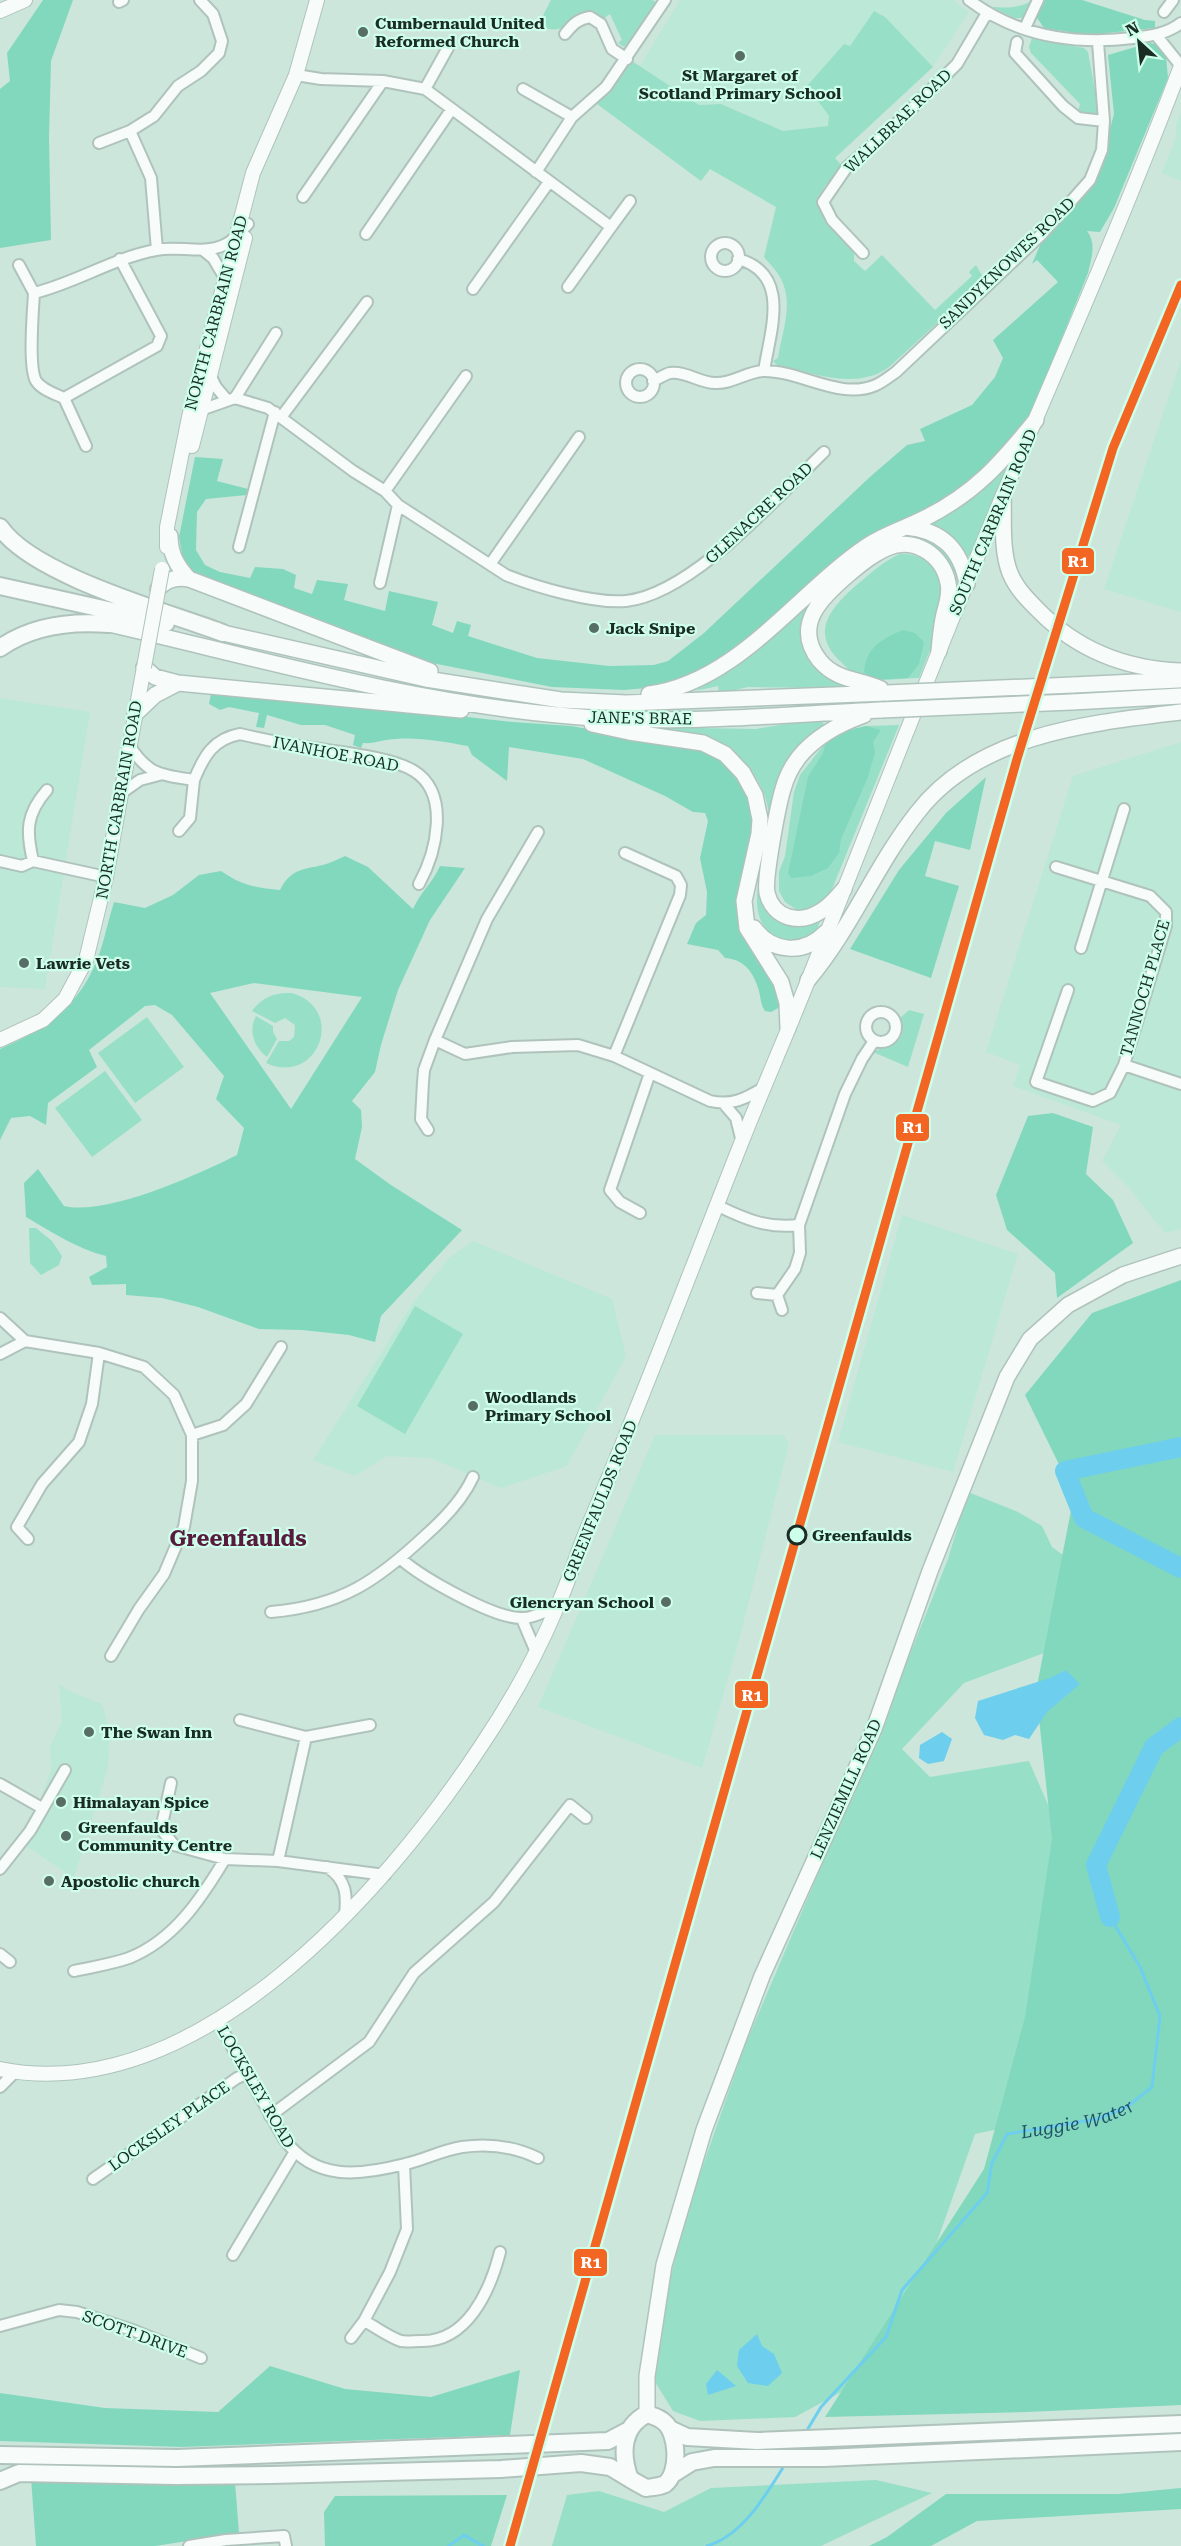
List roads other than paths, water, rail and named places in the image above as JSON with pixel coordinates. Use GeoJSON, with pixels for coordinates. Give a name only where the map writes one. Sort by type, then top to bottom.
{"type":"FeatureCollection","features":[{"type":"Feature","properties":{"kind":"main road"},"geometry":{"type":"LineString","coordinates":[[595,701],[675,689],[705,676],[737,655],[867,545],[946,506],[976,486],[991,473],[1036,420]]}},
{"type":"Feature","properties":{"kind":"main road"},"geometry":{"type":"LineString","coordinates":[[1003,496],[1008,566],[1016,584],[1026,598],[1075,641],[1106,657],[1135,666],[1160,670],[1181,670]]}},
{"type":"Feature","properties":{"kind":"main road"},"geometry":{"type":"LineString","coordinates":[[0,526],[16,545],[55,569],[223,633]]}},
{"type":"Feature","properties":{"kind":"main road"},"geometry":{"type":"LineString","coordinates":[[906,527],[919,528],[938,535],[952,546],[962,564],[967,584]]}},
{"type":"Feature","properties":{"kind":"main road"},"geometry":{"type":"LineString","coordinates":[[158,589],[181,571],[172,555],[169,543]]}},
{"type":"Feature","properties":{"kind":"main road"},"geometry":{"type":"LineString","coordinates":[[887,693],[878,687],[843,678],[832,672],[816,655],[810,636],[811,618],[821,599],[861,563],[897,545],[919,547],[935,557],[945,574],[949,590],[939,651]]}},
{"type":"Feature","properties":{"kind":"main road"},"geometry":{"type":"LineString","coordinates":[[175,575],[475,688]]}},
{"type":"Feature","properties":{"kind":"main road"},"geometry":{"type":"LineString","coordinates":[[0,586],[189,628],[223,633]]}},
{"type":"Feature","properties":{"kind":"main road"},"geometry":{"type":"LineString","coordinates":[[0,596],[77,613],[109,624]]}},
{"type":"Feature","properties":{"kind":"main road"},"geometry":{"type":"LineString","coordinates":[[0,648],[23,634],[47,627],[83,622],[109,624]]}},
{"type":"Feature","properties":{"kind":"main road","name":"JANE'S BRAE"},"geometry":{"type":"LineString","coordinates":[[109,624],[333,676],[492,708],[561,716],[653,721],[1181,696]]}},
{"type":"Feature","properties":{"kind":"main road","name":"JANE'S BRAE"},"geometry":{"type":"LineString","coordinates":[[223,633],[475,688],[561,700],[626,703],[760,699],[1181,680]]}},
{"type":"Feature","properties":{"kind":"main road"},"geometry":{"type":"LineString","coordinates":[[144,667],[155,677],[178,683],[440,709],[466,711],[492,708]]}},
{"type":"Feature","properties":{"kind":"main road"},"geometry":{"type":"LineString","coordinates":[[135,714],[155,695],[178,683]]}},
{"type":"Feature","properties":{"kind":"main road"},"geometry":{"type":"LineString","coordinates":[[844,889],[821,912],[801,920],[782,915],[770,901],[766,882],[783,790],[799,757],[813,742],[826,732],[845,723],[881,710]]}},
{"type":"Feature","properties":{"kind":"main road"},"geometry":{"type":"LineString","coordinates":[[808,980],[834,946],[916,813],[950,780],[976,763],[1016,744],[1060,731],[1181,711]]}},
{"type":"Feature","properties":{"kind":"main road"},"geometry":{"type":"LineString","coordinates":[[561,716],[610,729],[703,743],[735,762],[750,784],[760,819],[759,834],[744,901],[746,920],[750,936],[775,971],[785,992],[788,1028]]}},
{"type":"Feature","properties":{"kind":"main road"},"geometry":{"type":"LineString","coordinates":[[746,920],[762,939],[783,948],[799,948],[812,944],[825,933]]}},
{"type":"Feature","properties":{"kind":"main road","name":"LENZIEMILL ROAD"},"geometry":{"type":"LineString","coordinates":[[647,2414],[647,2376],[664,2265],[704,2130],[762,1976],[874,1729],[934,1561],[1007,1377],[1030,1339],[1068,1305],[1123,1275],[1181,1256]]}},
{"type":"Feature","properties":{"kind":"main road"},"geometry":{"type":"LineString","coordinates":[[0,2455],[177,2458],[608,2441],[627,2431],[632,2423],[647,2414],[657,2417],[670,2429],[687,2437],[757,2441],[1181,2424]]}},
{"type":"Feature","properties":{"kind":"main road"},"geometry":{"type":"LineString","coordinates":[[670,2429],[673,2437],[675,2466],[673,2474]]}},
{"type":"Feature","properties":{"kind":"main road"},"geometry":{"type":"LineString","coordinates":[[627,2431],[627,2469],[630,2479]]}},
{"type":"Feature","properties":{"kind":"main road"},"geometry":{"type":"LineString","coordinates":[[0,2481],[19,2473],[175,2476],[501,2469],[581,2463],[610,2467],[646,2488],[665,2484],[673,2474],[692,2462],[714,2458],[824,2458],[1181,2442]]}},
{"type":"Feature","properties":{"kind":"street"},"geometry":{"type":"LineString","coordinates":[[0,11],[25,0]]}},
{"type":"Feature","properties":{"kind":"street"},"geometry":{"type":"LineString","coordinates":[[99,143],[130,131],[154,116],[178,86],[201,71],[219,53],[222,41],[213,14],[200,0]]}},
{"type":"Feature","properties":{"kind":"street","name":"NORTH CARBRAIN ROAD"},"geometry":{"type":"LineString","coordinates":[[175,575],[169,543],[195,413],[202,359],[253,173],[296,75],[317,0]]}},
{"type":"Feature","properties":{"kind":"street"},"geometry":{"type":"LineString","coordinates":[[536,172],[572,117],[606,87],[627,59],[665,0]]}},
{"type":"Feature","properties":{"kind":"street"},"geometry":{"type":"LineString","coordinates":[[969,0],[987,14],[1064,40],[1098,42],[1156,35],[1181,23]]}},
{"type":"Feature","properties":{"kind":"street"},"geometry":{"type":"LineString","coordinates":[[1025,28],[1038,0]]}},
{"type":"Feature","properties":{"kind":"street"},"geometry":{"type":"LineString","coordinates":[[1164,12],[1173,0]]}},
{"type":"Feature","properties":{"kind":"street","name":"WALLBRAE ROAD"},"geometry":{"type":"LineString","coordinates":[[863,253],[832,220],[823,202],[847,167],[893,127],[957,64],[987,14]]}},
{"type":"Feature","properties":{"kind":"street"},"geometry":{"type":"LineString","coordinates":[[565,34],[573,23],[581,18],[591,17],[601,24],[612,50],[627,59]]}},
{"type":"Feature","properties":{"kind":"street"},"geometry":{"type":"LineString","coordinates":[[1156,35],[1181,66]]}},
{"type":"Feature","properties":{"kind":"street"},"geometry":{"type":"LineString","coordinates":[[1017,42],[1015,53],[1063,106],[1078,118],[1104,121]]}},
{"type":"Feature","properties":{"kind":"street","name":"SANDYKNOWES ROAD"},"geometry":{"type":"LineString","coordinates":[[765,371],[813,380],[835,387],[854,389],[876,385],[896,372],[1043,233],[1090,180],[1102,150],[1104,121],[1098,42]]}},
{"type":"Feature","properties":{"kind":"street"},"geometry":{"type":"LineString","coordinates":[[425,88],[450,44]]}},
{"type":"Feature","properties":{"kind":"street","name":"SOUTH CARBRAIN ROAD"},"geometry":{"type":"LineString","coordinates":[[808,980],[939,651],[1181,66]]}},
{"type":"Feature","properties":{"kind":"street"},"geometry":{"type":"LineString","coordinates":[[296,75],[321,79],[383,81],[425,88],[611,227]]}},
{"type":"Feature","properties":{"kind":"street"},"geometry":{"type":"LineString","coordinates":[[303,197],[383,81]]}},
{"type":"Feature","properties":{"kind":"street"},"geometry":{"type":"LineString","coordinates":[[523,89],[572,117]]}},
{"type":"Feature","properties":{"kind":"street"},"geometry":{"type":"LineString","coordinates":[[366,234],[452,110]]}},
{"type":"Feature","properties":{"kind":"street","name":"NORTH CARBRAIN ROAD"},"geometry":{"type":"LineString","coordinates":[[195,413],[209,374],[277,117]]}},
{"type":"Feature","properties":{"kind":"street"},"geometry":{"type":"LineString","coordinates":[[130,131],[151,178],[157,250]]}},
{"type":"Feature","properties":{"kind":"street"},"geometry":{"type":"LineString","coordinates":[[473,289],[549,182]]}},
{"type":"Feature","properties":{"kind":"street"},"geometry":{"type":"LineString","coordinates":[[568,287],[630,201]]}},
{"type":"Feature","properties":{"kind":"street"},"geometry":{"type":"LineString","coordinates":[[34,292],[57,287],[120,259],[157,250],[180,247],[203,250],[225,245],[248,224]]}},
{"type":"Feature","properties":{"kind":"street"},"geometry":{"type":"LineString","coordinates":[[203,250],[213,258],[231,291]]}},
{"type":"Feature","properties":{"kind":"street"},"geometry":{"type":"LineString","coordinates":[[64,398],[157,346],[161,336],[120,259]]}},
{"type":"Feature","properties":{"kind":"street"},"geometry":{"type":"LineString","coordinates":[[653,381],[670,373],[688,376],[706,383],[724,384],[751,373],[765,371],[775,297],[766,276],[749,262],[738,259]]}},
{"type":"Feature","properties":{"kind":"street"},"geometry":{"type":"LineString","coordinates":[[19,265],[34,292],[32,370],[37,382],[64,398],[86,446]]}},
{"type":"Feature","properties":{"kind":"street"},"geometry":{"type":"LineString","coordinates":[[239,547],[278,414],[367,302]]}},
{"type":"Feature","properties":{"kind":"street"},"geometry":{"type":"LineString","coordinates":[[195,413],[231,399],[276,333]]}},
{"type":"Feature","properties":{"kind":"street"},"geometry":{"type":"LineString","coordinates":[[202,359],[216,387],[231,399]]}},
{"type":"Feature","properties":{"kind":"street"},"geometry":{"type":"LineString","coordinates":[[385,491],[466,376]]}},
{"type":"Feature","properties":{"kind":"street","name":"GLENACRE ROAD"},"geometry":{"type":"LineString","coordinates":[[231,399],[256,402],[278,414],[353,471],[385,491],[398,505],[491,563],[506,575],[523,582],[600,600],[627,601],[653,594],[704,565],[824,452]]}},
{"type":"Feature","properties":{"kind":"street"},"geometry":{"type":"LineString","coordinates":[[491,563],[579,437]]}},
{"type":"Feature","properties":{"kind":"street"},"geometry":{"type":"LineString","coordinates":[[380,583],[398,505]]}},
{"type":"Feature","properties":{"kind":"street","name":"NORTH CARBRAIN ROAD"},"geometry":{"type":"LineString","coordinates":[[0,1040],[43,1020],[65,999],[86,960],[106,877],[158,589]]}},
{"type":"Feature","properties":{"kind":"street","name":"IVANHOE ROAD"},"geometry":{"type":"LineString","coordinates":[[179,831],[190,818],[194,780],[212,747],[227,736],[240,734],[362,756],[413,771],[429,786],[434,797],[432,856],[418,884]]}},
{"type":"Feature","properties":{"kind":"street"},"geometry":{"type":"LineString","coordinates":[[129,745],[143,764],[159,775]]}},
{"type":"Feature","properties":{"kind":"street"},"geometry":{"type":"LineString","coordinates":[[120,794],[140,780],[159,775],[194,780]]}},
{"type":"Feature","properties":{"kind":"street"},"geometry":{"type":"LineString","coordinates":[[33,861],[27,838],[34,805],[47,790]]}},
{"type":"Feature","properties":{"kind":"street"},"geometry":{"type":"LineString","coordinates":[[1081,948],[1124,809]]}},
{"type":"Feature","properties":{"kind":"street"},"geometry":{"type":"LineString","coordinates":[[428,1130],[421,1119],[424,1070],[435,1040],[487,919],[538,832]]}},
{"type":"Feature","properties":{"kind":"street"},"geometry":{"type":"LineString","coordinates":[[614,1056],[680,894],[681,885],[676,876],[625,853]]}},
{"type":"Feature","properties":{"kind":"street"},"geometry":{"type":"LineString","coordinates":[[0,861],[22,866],[33,861],[106,877]]}},
{"type":"Feature","properties":{"kind":"street","name":"TANNOCH PLACE"},"geometry":{"type":"LineString","coordinates":[[1056,867],[1150,896],[1166,912],[1166,926],[1124,1065]]}},
{"type":"Feature","properties":{"kind":"street","name":"GREENFAULDS ROAD"},"geometry":{"type":"LineString","coordinates":[[0,2069],[57,2074],[104,2067],[159,2049],[217,2020],[269,1986],[345,1917],[385,1875],[442,1804],[485,1741],[536,1652],[558,1606],[808,980]]}},
{"type":"Feature","properties":{"kind":"street"},"geometry":{"type":"LineString","coordinates":[[1068,990],[1036,1082],[1093,1101],[1110,1093],[1124,1065],[1181,1084]]}},
{"type":"Feature","properties":{"kind":"street"},"geometry":{"type":"LineString","coordinates":[[0,1029],[29,1027]]}},
{"type":"Feature","properties":{"kind":"street"},"geometry":{"type":"LineString","coordinates":[[435,1040],[465,1054],[512,1047],[578,1045],[614,1056],[710,1101],[724,1104],[735,1102],[764,1088]]}},
{"type":"Feature","properties":{"kind":"street"},"geometry":{"type":"LineString","coordinates":[[777,1295],[795,1269],[800,1253],[799,1225],[846,1094],[862,1059],[874,1041]]}},
{"type":"Feature","properties":{"kind":"street"},"geometry":{"type":"LineString","coordinates":[[640,1213],[620,1202],[610,1190],[650,1072]]}},
{"type":"Feature","properties":{"kind":"street"},"geometry":{"type":"LineString","coordinates":[[724,1104],[736,1118],[742,1142]]}},
{"type":"Feature","properties":{"kind":"street"},"geometry":{"type":"LineString","coordinates":[[718,1206],[749,1221],[780,1227],[799,1225]]}},
{"type":"Feature","properties":{"kind":"street"},"geometry":{"type":"LineString","coordinates":[[757,1293],[777,1295]]}},
{"type":"Feature","properties":{"kind":"street"},"geometry":{"type":"LineString","coordinates":[[777,1295],[782,1311]]}},
{"type":"Feature","properties":{"kind":"street"},"geometry":{"type":"LineString","coordinates":[[0,1318],[25,1341],[99,1353],[144,1367],[174,1395],[192,1435],[192,1481],[184,1527],[164,1574],[139,1609],[111,1656]]}},
{"type":"Feature","properties":{"kind":"street"},"geometry":{"type":"LineString","coordinates":[[0,1354],[25,1341]]}},
{"type":"Feature","properties":{"kind":"street"},"geometry":{"type":"LineString","coordinates":[[192,1435],[223,1425],[246,1404],[281,1347]]}},
{"type":"Feature","properties":{"kind":"street"},"geometry":{"type":"LineString","coordinates":[[28,1539],[17,1527],[42,1484],[79,1442],[92,1404],[99,1353]]}},
{"type":"Feature","properties":{"kind":"street"},"geometry":{"type":"LineString","coordinates":[[271,1612],[294,1610],[346,1595],[368,1584],[401,1559],[447,1516],[473,1477]]}},
{"type":"Feature","properties":{"kind":"street"},"geometry":{"type":"LineString","coordinates":[[401,1559],[432,1583],[507,1616],[522,1619],[558,1606]]}},
{"type":"Feature","properties":{"kind":"street"},"geometry":{"type":"LineString","coordinates":[[522,1619],[536,1652]]}},
{"type":"Feature","properties":{"kind":"street"},"geometry":{"type":"LineString","coordinates":[[240,1720],[306,1737],[370,1725]]}},
{"type":"Feature","properties":{"kind":"street"},"geometry":{"type":"LineString","coordinates":[[278,1861],[306,1737]]}},
{"type":"Feature","properties":{"kind":"street"},"geometry":{"type":"LineString","coordinates":[[0,1869],[30,1831],[65,1770]]}},
{"type":"Feature","properties":{"kind":"street"},"geometry":{"type":"LineString","coordinates":[[171,1783],[161,1829],[174,1845],[225,1859],[278,1861],[385,1875]]}},
{"type":"Feature","properties":{"kind":"street"},"geometry":{"type":"LineString","coordinates":[[0,1784],[42,1808]]}},
{"type":"Feature","properties":{"kind":"street"},"geometry":{"type":"LineString","coordinates":[[270,2116],[369,2042],[414,1973],[494,1902],[570,1805],[586,1818]]}},
{"type":"Feature","properties":{"kind":"street"},"geometry":{"type":"LineString","coordinates":[[74,1971],[129,1958],[168,1935],[200,1900],[225,1859]]}},
{"type":"Feature","properties":{"kind":"street"},"geometry":{"type":"LineString","coordinates":[[327,1867],[335,1872],[346,1890],[345,1917]]}},
{"type":"Feature","properties":{"kind":"street"},"geometry":{"type":"LineString","coordinates":[[0,1954],[10,1962]]}},
{"type":"Feature","properties":{"kind":"street","name":"LOCKSLEY ROAD"},"geometry":{"type":"LineString","coordinates":[[217,2020],[270,2116],[294,2153],[309,2164],[330,2172],[360,2172],[404,2164],[460,2147],[492,2144],[520,2150],[538,2158]]}},
{"type":"Feature","properties":{"kind":"street"},"geometry":{"type":"LineString","coordinates":[[0,2087],[15,2072]]}},
{"type":"Feature","properties":{"kind":"street","name":"LOCKSLEY PLACE"},"geometry":{"type":"LineString","coordinates":[[93,2179],[246,2074]]}},
{"type":"Feature","properties":{"kind":"street"},"geometry":{"type":"LineString","coordinates":[[233,2255],[294,2153]]}},
{"type":"Feature","properties":{"kind":"street"},"geometry":{"type":"LineString","coordinates":[[351,2338],[364,2321],[390,2272],[407,2229],[404,2164]]}},
{"type":"Feature","properties":{"kind":"street"},"geometry":{"type":"LineString","coordinates":[[364,2321],[402,2341],[425,2342],[450,2336],[477,2308],[500,2252]]}},
{"type":"Feature","properties":{"kind":"street","name":"SCOTT DRIVE"},"geometry":{"type":"LineString","coordinates":[[0,2326],[59,2310],[77,2312],[135,2331],[201,2358]]}},
{"type":"Feature","properties":{"kind":"street"},"geometry":{"type":"LineString","coordinates":[[189,2546],[226,2540],[285,2541]]}},
{"type":"Feature","properties":{"kind":"water"},"geometry":{"type":"Polygon","coordinates":[[[1066,1670],[1080,1684],[1047,1712],[1029,1739],[1015,1735],[1003,1740],[984,1735],[975,1718],[978,1701],[1050,1678],[1066,1670]]]}},
{"type":"Feature","properties":{"kind":"water"},"geometry":{"type":"Polygon","coordinates":[[[942,1732],[952,1739],[944,1761],[928,1764],[919,1758],[920,1745],[942,1732]]]}},
{"type":"Feature","properties":{"kind":"water"},"geometry":{"type":"Polygon","coordinates":[[[757,2334],[762,2346],[774,2354],[782,2373],[768,2386],[748,2383],[737,2366],[739,2350],[757,2334]]]}},
{"type":"Feature","properties":{"kind":"water"},"geometry":{"type":"Polygon","coordinates":[[[717,2370],[736,2386],[708,2395],[706,2384],[717,2370]]]}},
{"type":"Feature","properties":{"kind":"waterway","name":"Luggie Water"},"geometry":{"type":"LineString","coordinates":[[1181,1447],[1065,1471],[1084,1518],[1181,1568]]}},
{"type":"Feature","properties":{"kind":"waterway","name":"Luggie Water"},"geometry":{"type":"LineString","coordinates":[[1110,1917],[1096,1865],[1154,1747],[1181,1727]]}},
{"type":"Feature","properties":{"kind":"waterway","name":"Luggie Water"},"geometry":{"type":"LineString","coordinates":[[806,2432],[821,2407],[886,2337],[902,2290],[987,2193],[992,2163],[1007,2134],[1097,2119],[1128,2106],[1152,2087],[1160,2016],[1140,1967],[1110,1917]]}},
{"type":"Feature","properties":{"kind":"waterway","name":"Luggie Water"},"geometry":{"type":"LineString","coordinates":[[707,2546],[720,2541],[743,2523],[762,2500],[786,2463]]}},
{"type":"Feature","properties":{"kind":"waterway","name":"Luggie Water"},"geometry":{"type":"LineString","coordinates":[[449,2546],[464,2535],[483,2546]]}},
{"type":"Feature","properties":{"kind":"place","name":"Cumbernauld United Reformed Church"},"geometry":{"type":"Point","coordinates":[363,32]}},
{"type":"Feature","properties":{"kind":"place","name":"St Margaret of Scotland Primary School"},"geometry":{"type":"Point","coordinates":[740,56]}},
{"type":"Feature","properties":{"kind":"place","name":"Jack Snipe"},"geometry":{"type":"Point","coordinates":[594,628]}},
{"type":"Feature","properties":{"kind":"place","name":"Lawrie Vets"},"geometry":{"type":"Point","coordinates":[24,963]}},
{"type":"Feature","properties":{"kind":"place","name":"Woodlands Primary School"},"geometry":{"type":"Point","coordinates":[473,1406]}},
{"type":"Feature","properties":{"kind":"place","name":"Greenfaulds"},"geometry":{"type":"Point","coordinates":[797,1535]}},
{"type":"Feature","properties":{"kind":"place","name":"Glencryan School"},"geometry":{"type":"Point","coordinates":[666,1602]}},
{"type":"Feature","properties":{"kind":"place","name":"The Swan Inn"},"geometry":{"type":"Point","coordinates":[89,1732]}},
{"type":"Feature","properties":{"kind":"place","name":"Himalayan Spice"},"geometry":{"type":"Point","coordinates":[61,1802]}},
{"type":"Feature","properties":{"kind":"place","name":"Greenfaulds Community Centre"},"geometry":{"type":"Point","coordinates":[66,1836]}},
{"type":"Feature","properties":{"kind":"place","name":"Apostolic church"},"geometry":{"type":"Point","coordinates":[49,1881]}},
{"type":"Feature","properties":{"kind":"district","name":"Greenfaulds"},"geometry":{"type":"Point","coordinates":[238,1538]}}]}
